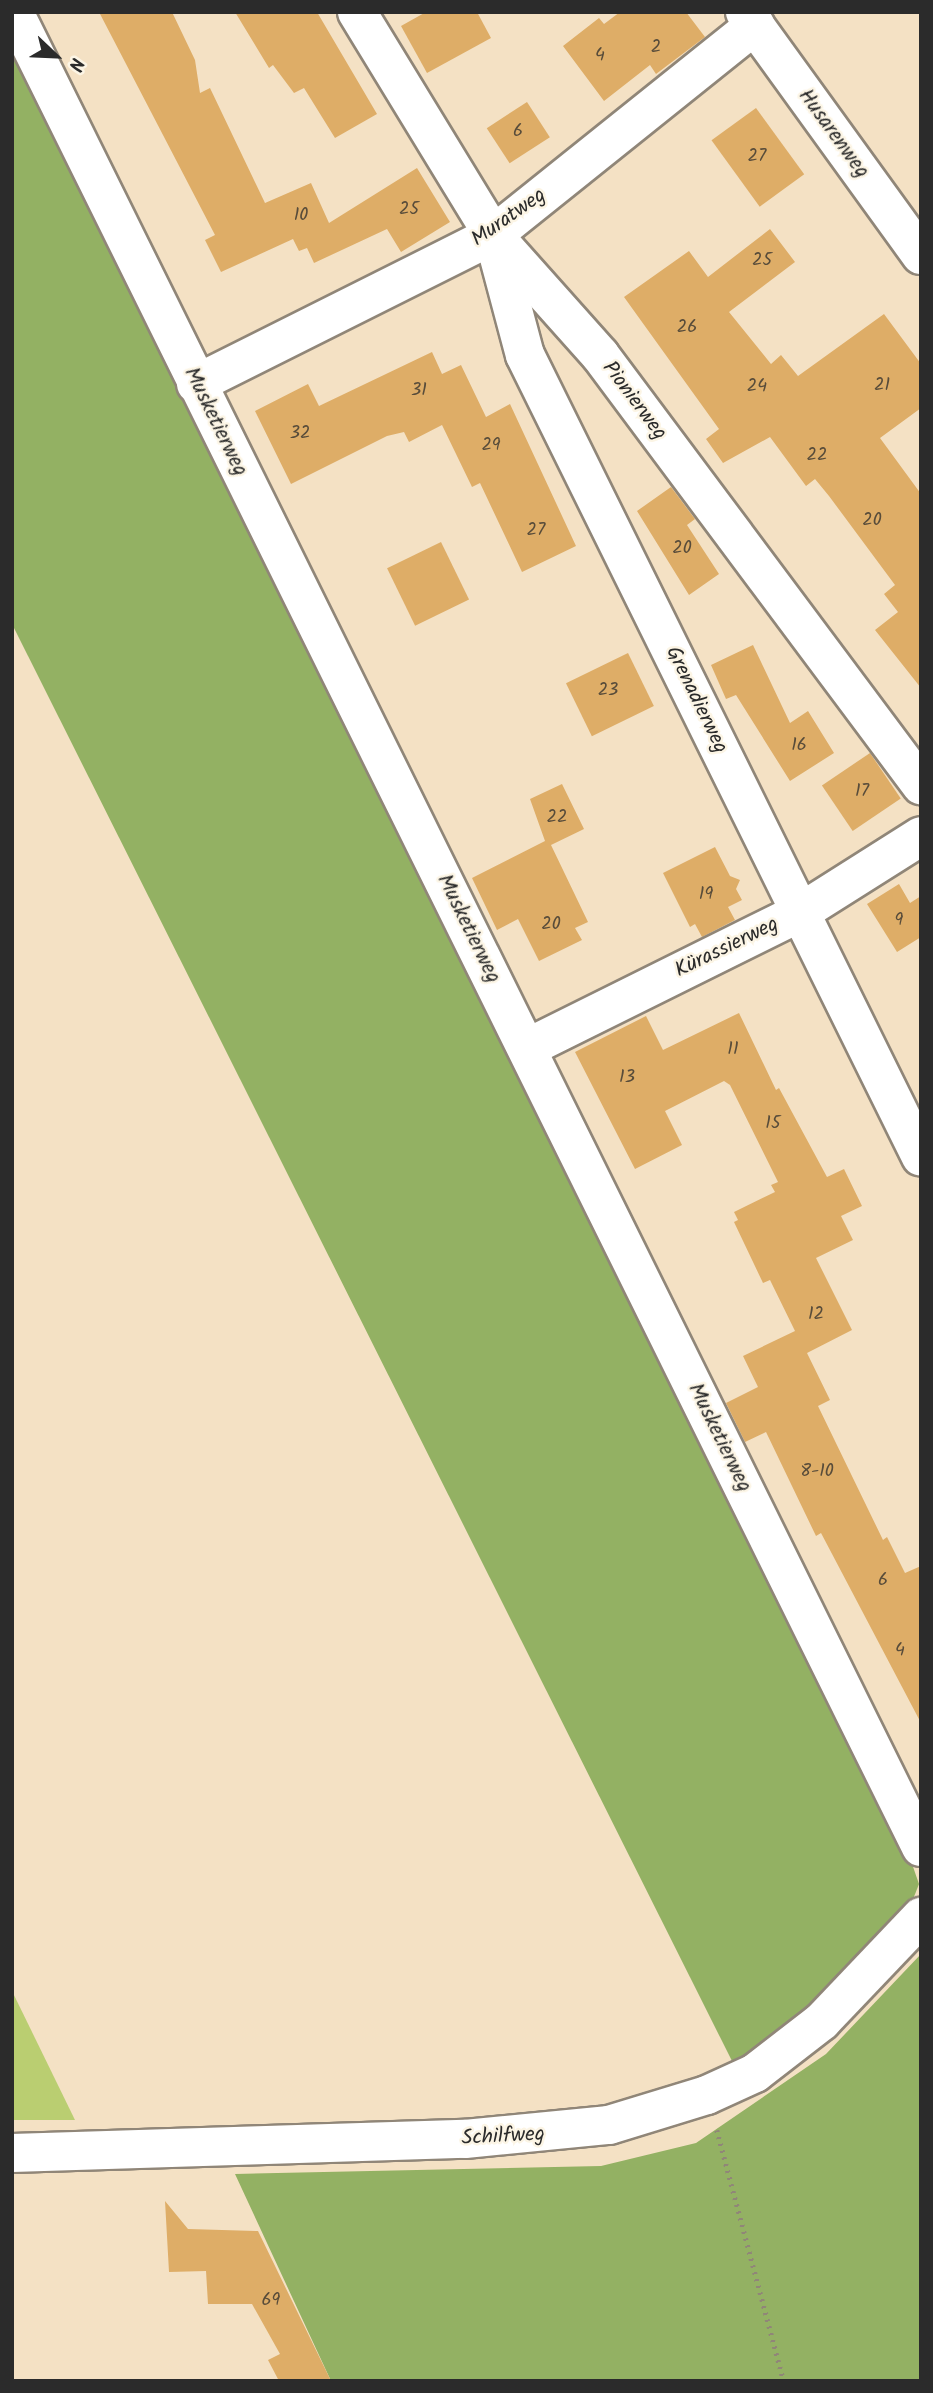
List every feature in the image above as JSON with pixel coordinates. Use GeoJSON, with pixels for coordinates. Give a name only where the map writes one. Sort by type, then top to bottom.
{"type":"FeatureCollection","features":[{"type":"Feature","properties":{"kind":"street","name":"Musketierweg"},"geometry":{"type":"LineString","coordinates":[[14,12],[921,1847]]}},
{"type":"Feature","properties":{"kind":"street","name":"Pionierweg"},"geometry":{"type":"LineString","coordinates":[[357,12],[493,235],[600,355],[921,785]]}},
{"type":"Feature","properties":{"kind":"street","name":"Muratweg"},"geometry":{"type":"LineString","coordinates":[[196,384],[493,235],[750,19]]}},
{"type":"Feature","properties":{"kind":"street","name":"Husarenweg"},"geometry":{"type":"LineString","coordinates":[[750,19],[921,255]]}},
{"type":"Feature","properties":{"kind":"street","name":"Grenadierweg"},"geometry":{"type":"LineString","coordinates":[[493,235],[525,355],[921,1157]]}},
{"type":"Feature","properties":{"kind":"street","name":"Kürassierweg"},"geometry":{"type":"LineString","coordinates":[[527,1048],[801,912],[921,836]]}},
{"type":"Feature","properties":{"kind":"street","name":"Schilfweg"},"geometry":{"type":"LineString","coordinates":[[12,2153],[528,2136],[609,2125],[707,2095],[755,2073],[792,2047],[921,1917]]}},
{"type":"Feature","properties":{"kind":"path"},"geometry":{"type":"LineString","coordinates":[[707,2095],[784,2381]]}},
{"type":"Feature","properties":{"kind":"green space"},"geometry":{"type":"Polygon","coordinates":[[[12,37],[911,1861],[919,1884],[910,1907],[841,1984],[734,2065],[12,624],[12,37]]]}},
{"type":"Feature","properties":{"kind":"green space"},"geometry":{"type":"Polygon","coordinates":[[[921,1954],[921,2381],[331,2381],[235,2174],[601,2166],[696,2143],[826,2054],[921,1954]]]}},
{"type":"Feature","properties":{"kind":"green space"},"geometry":{"type":"Polygon","coordinates":[[[12,1991],[75,2120],[12,2120],[12,1991]]]}},
{"type":"Feature","properties":{"kind":"building"},"geometry":{"type":"Polygon","coordinates":[[[99,12],[172,12],[195,60],[200,93],[210,88],[265,203],[311,183],[329,223],[417,168],[450,222],[401,252],[387,229],[314,263],[307,248],[299,251],[293,239],[221,272],[205,240],[215,235],[99,12]]]}},
{"type":"Feature","properties":{"kind":"building"},"geometry":{"type":"Polygon","coordinates":[[[235,12],[317,12],[377,114],[335,138],[304,88],[294,93],[273,65],[269,68],[235,12]]]}},
{"type":"Feature","properties":{"kind":"building"},"geometry":{"type":"Polygon","coordinates":[[[426,12],[477,12],[491,38],[427,73],[401,26],[426,12]]]}},
{"type":"Feature","properties":{"kind":"building"},"geometry":{"type":"Polygon","coordinates":[[[620,12],[686,12],[705,37],[656,74],[650,65],[604,101],[563,46],[599,18],[604,24],[620,12]]]}},
{"type":"Feature","properties":{"kind":"building"},"geometry":{"type":"Polygon","coordinates":[[[527,102],[550,137],[510,163],[487,128],[527,102]]]}},
{"type":"Feature","properties":{"kind":"building"},"geometry":{"type":"Polygon","coordinates":[[[756,108],[804,174],[760,207],[712,140],[756,108]]]}},
{"type":"Feature","properties":{"kind":"building"},"geometry":{"type":"Polygon","coordinates":[[[770,229],[795,262],[729,312],[771,364],[781,355],[798,376],[884,314],[921,364],[921,408],[880,438],[921,494],[921,688],[875,630],[898,612],[884,594],[895,585],[829,496],[815,479],[806,486],[770,437],[723,463],[706,439],[719,429],[624,297],[689,251],[708,277],[770,229]]]}},
{"type":"Feature","properties":{"kind":"building"},"geometry":{"type":"Polygon","coordinates":[[[432,352],[442,374],[461,365],[486,417],[510,404],[576,546],[522,572],[480,483],[472,487],[442,425],[409,442],[404,432],[387,436],[291,484],[255,411],[308,384],[319,406],[432,352]]]}},
{"type":"Feature","properties":{"kind":"building"},"geometry":{"type":"Polygon","coordinates":[[[671,487],[695,519],[687,525],[719,574],[689,595],[637,511],[671,487]]]}},
{"type":"Feature","properties":{"kind":"building"},"geometry":{"type":"Polygon","coordinates":[[[441,542],[469,600],[415,626],[387,568],[441,542]]]}},
{"type":"Feature","properties":{"kind":"building"},"geometry":{"type":"Polygon","coordinates":[[[753,645],[790,723],[808,711],[834,753],[790,781],[736,695],[726,699],[711,665],[753,645]]]}},
{"type":"Feature","properties":{"kind":"building"},"geometry":{"type":"Polygon","coordinates":[[[628,653],[654,706],[592,736],[566,683],[628,653]]]}},
{"type":"Feature","properties":{"kind":"building"},"geometry":{"type":"Polygon","coordinates":[[[870,753],[901,799],[853,831],[822,785],[870,753]]]}},
{"type":"Feature","properties":{"kind":"building"},"geometry":{"type":"Polygon","coordinates":[[[562,784],[584,829],[551,845],[588,922],[575,928],[582,940],[539,961],[518,919],[497,930],[472,878],[545,841],[530,799],[562,784]]]}},
{"type":"Feature","properties":{"kind":"building"},"geometry":{"type":"Polygon","coordinates":[[[715,847],[730,876],[740,880],[736,889],[742,900],[728,907],[735,920],[702,937],[695,924],[690,927],[663,873],[715,847]]]}},
{"type":"Feature","properties":{"kind":"building"},"geometry":{"type":"Polygon","coordinates":[[[899,884],[910,903],[921,896],[921,937],[897,952],[867,904],[899,884]]]}},
{"type":"Feature","properties":{"kind":"building"},"geometry":{"type":"Polygon","coordinates":[[[739,1013],[776,1090],[779,1088],[827,1177],[844,1169],[862,1206],[841,1216],[853,1240],[816,1258],[852,1330],[807,1353],[830,1400],[818,1406],[883,1540],[887,1537],[905,1573],[921,1566],[921,1723],[821,1533],[816,1536],[766,1432],[745,1442],[726,1403],[758,1387],[743,1356],[795,1331],[770,1280],[763,1283],[734,1222],[738,1220],[734,1212],[775,1192],[771,1185],[778,1182],[730,1085],[724,1081],[665,1111],[682,1145],[635,1169],[575,1052],[646,1016],[663,1050],[739,1013]]]}},
{"type":"Feature","properties":{"kind":"building"},"geometry":{"type":"Polygon","coordinates":[[[165,2201],[188,2229],[258,2231],[331,2381],[279,2381],[268,2360],[280,2354],[252,2304],[208,2304],[206,2271],[169,2272],[165,2201]]]}}]}
